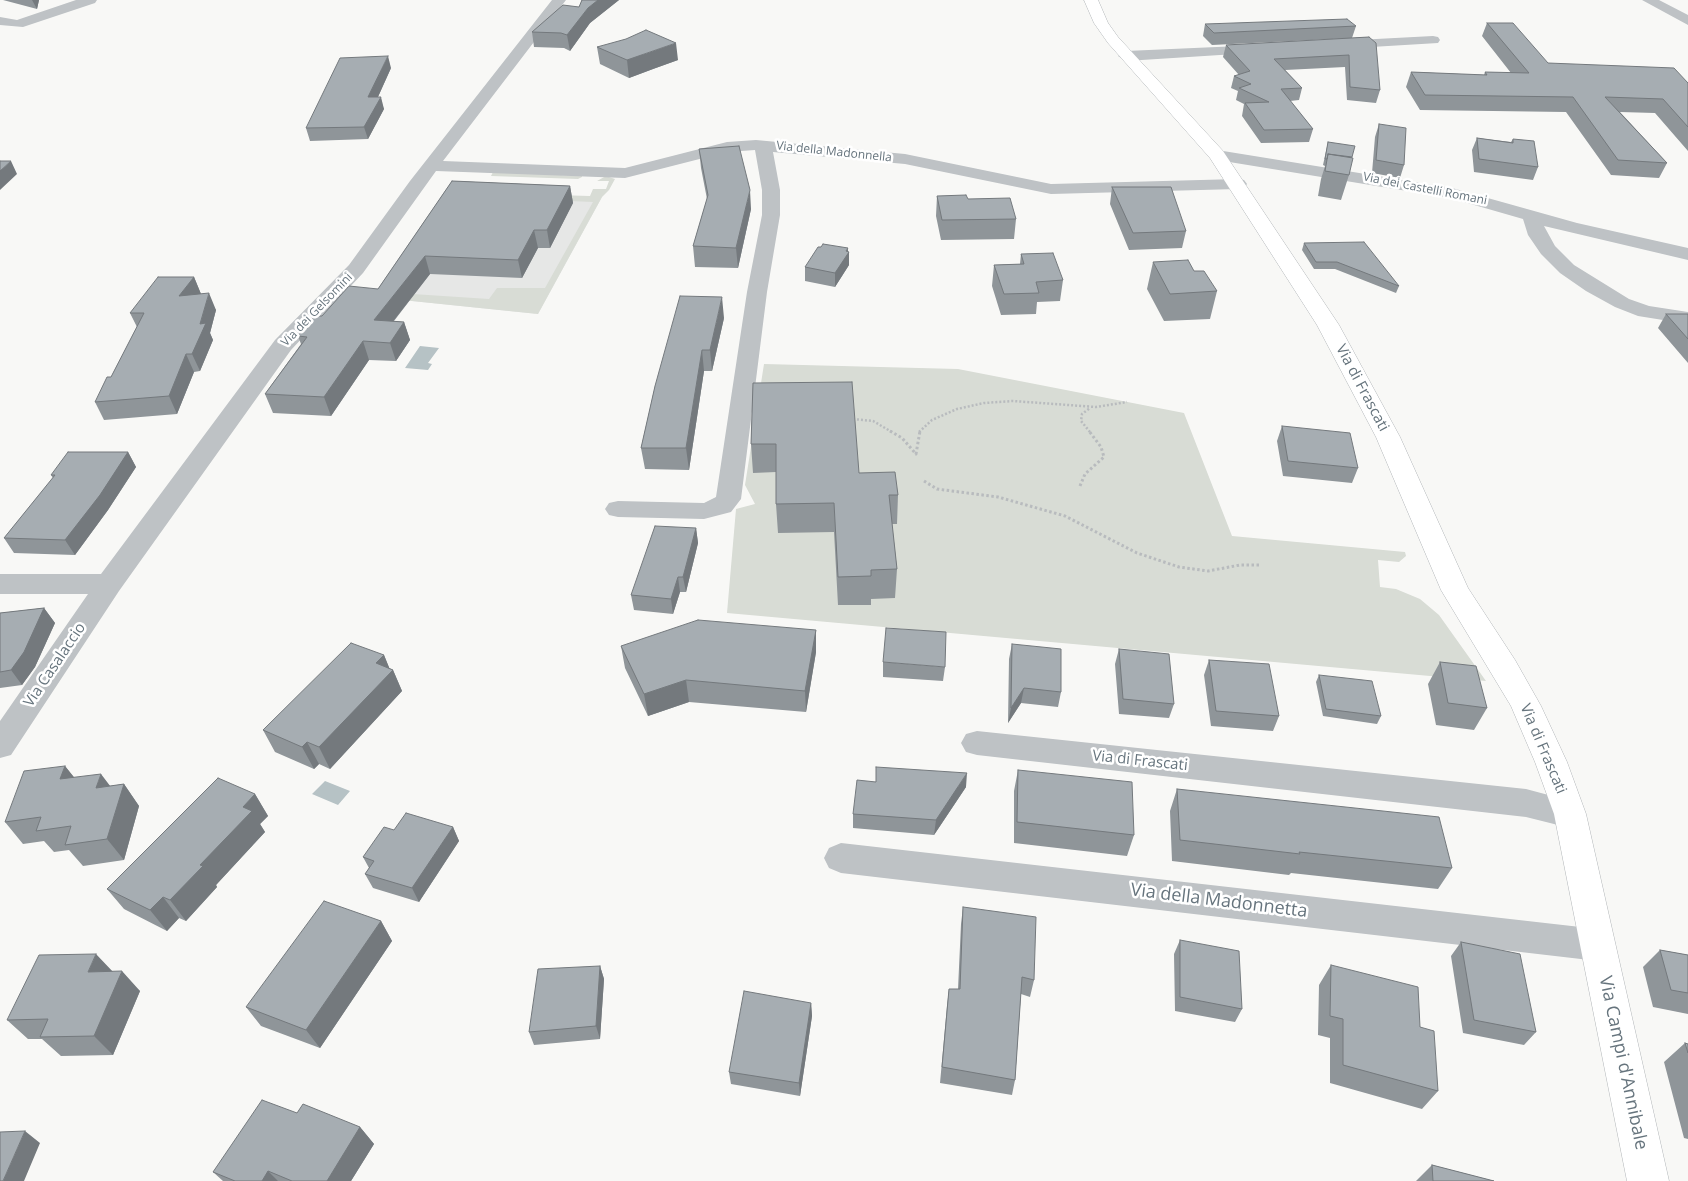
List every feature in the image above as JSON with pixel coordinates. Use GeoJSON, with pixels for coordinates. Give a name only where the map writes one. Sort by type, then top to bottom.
{"type":"FeatureCollection","features":[{"type":"Feature","properties":{"kind":"main road","name":"Via di Frascati"},"geometry":{"type":"LineString","coordinates":[[1090,0],[1106,30],[1126,56],[1217,155],[1238,184],[1328,325],[1358,377],[1388,438],[1455,590],[1526,706],[1551,762],[1570,814],[1598,945]]}},
{"type":"Feature","properties":{"kind":"main road","name":"Via Campi d'Annibale"},"geometry":{"type":"LineString","coordinates":[[1598,945],[1648,1181]]}},
{"type":"Feature","properties":{"kind":"street"},"geometry":{"type":"LineString","coordinates":[[0,21],[18,24],[90,0]]}},
{"type":"Feature","properties":{"kind":"street","name":"Via dei Gelsomini"},"geometry":{"type":"LineString","coordinates":[[109,584],[282,345],[353,274],[431,166],[559,0]]}},
{"type":"Feature","properties":{"kind":"street"},"geometry":{"type":"LineString","coordinates":[[1649,0],[1688,21]]}},
{"type":"Feature","properties":{"kind":"street"},"geometry":{"type":"LineString","coordinates":[[1665,9],[1688,9]]}},
{"type":"Feature","properties":{"kind":"street"},"geometry":{"type":"LineString","coordinates":[[8,35],[18,24]]}},
{"type":"Feature","properties":{"kind":"street"},"geometry":{"type":"LineString","coordinates":[[1324,46],[1433,40]]}},
{"type":"Feature","properties":{"kind":"street"},"geometry":{"type":"LineString","coordinates":[[1126,56],[1275,48]]}},
{"type":"Feature","properties":{"kind":"street","name":"Via della Madonnella"},"geometry":{"type":"LineString","coordinates":[[431,166],[625,173],[739,145],[905,159],[1051,189],[1238,184]]}},
{"type":"Feature","properties":{"kind":"street"},"geometry":{"type":"LineString","coordinates":[[618,509],[704,511],[722,506],[728,499],[757,292],[771,215],[771,190],[763,146]]}},
{"type":"Feature","properties":{"kind":"street","name":"Via dei Castelli Romani"},"geometry":{"type":"LineString","coordinates":[[1217,155],[1435,189],[1484,200],[1573,228],[1688,254]]}},
{"type":"Feature","properties":{"kind":"street"},"geometry":{"type":"LineString","coordinates":[[1532,215],[1538,234],[1548,250],[1567,269],[1593,287],[1622,303],[1645,312],[1688,318]]}},
{"type":"Feature","properties":{"kind":"street"},"geometry":{"type":"LineString","coordinates":[[0,584],[109,584]]}},
{"type":"Feature","properties":{"kind":"street","name":"Via Casalaccio"},"geometry":{"type":"LineString","coordinates":[[0,746],[109,584]]}},
{"type":"Feature","properties":{"kind":"street","name":"Via di Frascati"},"geometry":{"type":"LineString","coordinates":[[977,743],[1526,803],[1570,814]]}},
{"type":"Feature","properties":{"kind":"street","name":"Via della Madonnetta"},"geometry":{"type":"LineString","coordinates":[[841,858],[1598,945]]}},
{"type":"Feature","properties":{"kind":"path"},"geometry":{"type":"LineString","coordinates":[[853,419],[873,421],[902,438],[916,454],[919,432],[932,420],[956,409],[984,403],[1014,401],[1096,407]]}},
{"type":"Feature","properties":{"kind":"path"},"geometry":{"type":"LineString","coordinates":[[1080,486],[1085,474],[1104,457],[1101,447],[1080,418],[1085,411],[1096,407],[1127,402]]}},
{"type":"Feature","properties":{"kind":"path"},"geometry":{"type":"LineString","coordinates":[[924,481],[937,489],[998,497],[1065,516],[1137,553],[1179,567],[1208,571],[1240,565],[1260,565]]}},
{"type":"Feature","properties":{"kind":"shaded area"},"geometry":{"type":"Polygon","coordinates":[[[493,172],[582,177],[578,179],[491,176],[493,172]]]}},
{"type":"Feature","properties":{"kind":"shaded area"},"geometry":{"type":"Polygon","coordinates":[[[606,176],[615,179],[609,190],[602,197],[538,314],[373,297],[382,292],[489,299],[497,288],[545,288],[593,202],[453,196],[431,229],[419,229],[430,213],[455,192],[590,196],[593,189],[606,189],[609,181],[597,181],[606,176]]]}},
{"type":"Feature","properties":{"kind":"shaded area"},"geometry":{"type":"Polygon","coordinates":[[[602,197],[538,314],[373,297],[430,213],[602,197]]]}},
{"type":"Feature","properties":{"kind":"shaded area"},"geometry":{"type":"Polygon","coordinates":[[[420,346],[439,348],[428,363],[432,364],[428,370],[405,368],[420,346]]]}},
{"type":"Feature","properties":{"kind":"shaded area"},"geometry":{"type":"Polygon","coordinates":[[[764,364],[958,369],[1184,413],[1232,536],[1405,552],[1406,556],[1399,562],[1378,560],[1380,587],[1396,589],[1420,599],[1439,615],[1486,681],[727,613],[736,509],[755,504],[745,485],[764,364]]]}},
{"type":"Feature","properties":{"kind":"shaded area"},"geometry":{"type":"Polygon","coordinates":[[[325,781],[350,791],[338,805],[312,794],[325,781]]]}},
{"type":"Feature","properties":{"kind":"building"},"geometry":{"type":"Polygon","coordinates":[[[582,0],[598,0],[588,8],[567,35],[532,32],[563,5],[579,7],[582,0]]]}},
{"type":"Feature","properties":{"kind":"building"},"geometry":{"type":"Polygon","coordinates":[[[1347,19],[1356,26],[1214,33],[1205,24],[1347,19]]]}},
{"type":"Feature","properties":{"kind":"building"},"geometry":{"type":"Polygon","coordinates":[[[1487,23],[1513,23],[1548,63],[1674,68],[1688,83],[1688,127],[1663,99],[1605,97],[1667,163],[1618,160],[1573,97],[1425,95],[1411,72],[1487,75],[1485,72],[1529,73],[1487,23]]]}},
{"type":"Feature","properties":{"kind":"building"},"geometry":{"type":"Polygon","coordinates":[[[646,30],[676,43],[627,60],[597,47],[626,39],[646,30]]]}},
{"type":"Feature","properties":{"kind":"building"},"geometry":{"type":"Polygon","coordinates":[[[1369,37],[1376,43],[1380,90],[1350,87],[1349,55],[1274,59],[1302,88],[1281,89],[1313,129],[1264,130],[1245,103],[1269,102],[1239,88],[1251,84],[1234,76],[1250,71],[1226,45],[1369,37]]]}},
{"type":"Feature","properties":{"kind":"building"},"geometry":{"type":"Polygon","coordinates":[[[388,56],[368,97],[381,97],[364,127],[306,128],[340,58],[388,56]]]}},
{"type":"Feature","properties":{"kind":"building"},"geometry":{"type":"Polygon","coordinates":[[[1379,124],[1406,128],[1404,165],[1376,160],[1379,124]]]}},
{"type":"Feature","properties":{"kind":"building"},"geometry":{"type":"Polygon","coordinates":[[[1477,138],[1513,143],[1513,139],[1534,141],[1538,167],[1479,159],[1477,138]]]}},
{"type":"Feature","properties":{"kind":"building"},"geometry":{"type":"Polygon","coordinates":[[[1328,142],[1355,146],[1352,157],[1328,154],[1327,159],[1325,159],[1328,142]]]}},
{"type":"Feature","properties":{"kind":"building"},"geometry":{"type":"Polygon","coordinates":[[[739,146],[750,190],[736,248],[693,246],[708,195],[699,149],[739,146]]]}},
{"type":"Feature","properties":{"kind":"building"},"geometry":{"type":"Polygon","coordinates":[[[1328,154],[1353,158],[1349,175],[1325,171],[1328,154]]]}},
{"type":"Feature","properties":{"kind":"building"},"geometry":{"type":"Polygon","coordinates":[[[0,161],[11,161],[0,171],[0,161]]]}},
{"type":"Feature","properties":{"kind":"building"},"geometry":{"type":"Polygon","coordinates":[[[452,181],[570,186],[547,230],[534,230],[518,260],[425,256],[374,320],[404,322],[390,343],[363,341],[324,397],[265,394],[307,337],[298,336],[315,316],[322,316],[349,286],[378,289],[452,181]]]}},
{"type":"Feature","properties":{"kind":"building"},"geometry":{"type":"Polygon","coordinates":[[[1112,187],[1171,187],[1186,231],[1133,233],[1112,187]]]}},
{"type":"Feature","properties":{"kind":"building"},"geometry":{"type":"Polygon","coordinates":[[[966,195],[968,199],[1010,198],[1016,219],[942,220],[937,196],[966,195]]]}},
{"type":"Feature","properties":{"kind":"building"},"geometry":{"type":"Polygon","coordinates":[[[1364,242],[1399,286],[1337,262],[1316,262],[1304,243],[1364,242]]]}},
{"type":"Feature","properties":{"kind":"building"},"geometry":{"type":"Polygon","coordinates":[[[823,244],[848,248],[846,251],[849,252],[835,273],[805,267],[818,247],[821,247],[823,244]]]}},
{"type":"Feature","properties":{"kind":"building"},"geometry":{"type":"Polygon","coordinates":[[[1053,253],[1063,280],[1036,282],[1039,293],[1004,294],[994,265],[1024,264],[1021,254],[1053,253]]]}},
{"type":"Feature","properties":{"kind":"building"},"geometry":{"type":"Polygon","coordinates":[[[1188,260],[1194,271],[1204,271],[1217,291],[1170,294],[1153,262],[1188,260]]]}},
{"type":"Feature","properties":{"kind":"building"},"geometry":{"type":"Polygon","coordinates":[[[158,277],[194,277],[179,296],[209,293],[200,324],[206,323],[192,354],[186,354],[169,396],[95,402],[107,377],[111,377],[144,313],[130,313],[158,277]]]}},
{"type":"Feature","properties":{"kind":"building"},"geometry":{"type":"Polygon","coordinates":[[[680,296],[722,297],[710,350],[702,350],[686,448],[641,448],[655,386],[680,296]]]}},
{"type":"Feature","properties":{"kind":"building"},"geometry":{"type":"Polygon","coordinates":[[[1666,314],[1688,314],[1688,339],[1666,314]]]}},
{"type":"Feature","properties":{"kind":"building"},"geometry":{"type":"Polygon","coordinates":[[[852,382],[859,473],[895,472],[898,495],[889,495],[897,569],[871,570],[871,576],[838,577],[834,503],[776,504],[776,444],[751,444],[753,383],[852,382]]]}},
{"type":"Feature","properties":{"kind":"building"},"geometry":{"type":"Polygon","coordinates":[[[1282,426],[1350,433],[1358,468],[1288,461],[1282,426]]]}},
{"type":"Feature","properties":{"kind":"building"},"geometry":{"type":"Polygon","coordinates":[[[68,452],[128,452],[100,495],[65,540],[4,538],[55,475],[51,475],[68,452]]]}},
{"type":"Feature","properties":{"kind":"building"},"geometry":{"type":"Polygon","coordinates":[[[655,526],[696,528],[683,577],[678,577],[671,599],[631,595],[655,526]]]}},
{"type":"Feature","properties":{"kind":"building"},"geometry":{"type":"Polygon","coordinates":[[[44,608],[24,652],[11,670],[0,672],[0,613],[44,608]]]}},
{"type":"Feature","properties":{"kind":"building"},"geometry":{"type":"Polygon","coordinates":[[[698,620],[816,630],[805,691],[686,680],[644,694],[621,646],[698,620]]]}},
{"type":"Feature","properties":{"kind":"building"},"geometry":{"type":"Polygon","coordinates":[[[886,628],[946,632],[945,667],[883,662],[886,628]]]}},
{"type":"Feature","properties":{"kind":"building"},"geometry":{"type":"Polygon","coordinates":[[[351,643],[384,655],[376,663],[393,670],[319,747],[307,742],[302,747],[263,730],[351,643]]]}},
{"type":"Feature","properties":{"kind":"building"},"geometry":{"type":"Polygon","coordinates":[[[1012,644],[1061,649],[1061,692],[1024,688],[1011,708],[1012,644]]]}},
{"type":"Feature","properties":{"kind":"building"},"geometry":{"type":"Polygon","coordinates":[[[1119,649],[1169,654],[1174,704],[1123,699],[1119,649]]]}},
{"type":"Feature","properties":{"kind":"building"},"geometry":{"type":"Polygon","coordinates":[[[1209,660],[1269,664],[1279,716],[1216,711],[1209,660]]]}},
{"type":"Feature","properties":{"kind":"building"},"geometry":{"type":"Polygon","coordinates":[[[1440,662],[1476,666],[1487,708],[1448,703],[1440,662]]]}},
{"type":"Feature","properties":{"kind":"building"},"geometry":{"type":"Polygon","coordinates":[[[1319,675],[1372,681],[1381,716],[1326,709],[1319,675]]]}},
{"type":"Feature","properties":{"kind":"building"},"geometry":{"type":"Polygon","coordinates":[[[65,766],[60,779],[101,774],[96,788],[124,784],[107,839],[65,845],[71,826],[36,831],[41,817],[5,822],[24,771],[65,766]]]}},
{"type":"Feature","properties":{"kind":"building"},"geometry":{"type":"Polygon","coordinates":[[[876,767],[967,773],[936,820],[853,814],[857,780],[876,782],[876,767]]]}},
{"type":"Feature","properties":{"kind":"building"},"geometry":{"type":"Polygon","coordinates":[[[1018,770],[1132,782],[1134,835],[1017,822],[1018,770]]]}},
{"type":"Feature","properties":{"kind":"building"},"geometry":{"type":"Polygon","coordinates":[[[218,778],[255,794],[243,807],[252,811],[200,865],[203,866],[170,900],[163,897],[150,910],[107,889],[218,778]]]}},
{"type":"Feature","properties":{"kind":"building"},"geometry":{"type":"Polygon","coordinates":[[[1177,789],[1439,817],[1452,868],[1299,852],[1300,854],[1180,840],[1177,789]]]}},
{"type":"Feature","properties":{"kind":"building"},"geometry":{"type":"Polygon","coordinates":[[[406,813],[453,827],[412,888],[365,874],[374,861],[363,857],[384,827],[394,830],[406,813]]]}},
{"type":"Feature","properties":{"kind":"building"},"geometry":{"type":"Polygon","coordinates":[[[324,901],[381,921],[306,1030],[246,1007],[324,901]]]}},
{"type":"Feature","properties":{"kind":"building"},"geometry":{"type":"Polygon","coordinates":[[[963,907],[1036,917],[1034,980],[1022,977],[1015,1080],[942,1067],[949,989],[960,989],[963,907]]]}},
{"type":"Feature","properties":{"kind":"building"},"geometry":{"type":"Polygon","coordinates":[[[1180,940],[1239,951],[1242,1009],[1180,997],[1180,940]]]}},
{"type":"Feature","properties":{"kind":"building"},"geometry":{"type":"Polygon","coordinates":[[[1461,942],[1520,954],[1536,1032],[1474,1020],[1461,942]]]}},
{"type":"Feature","properties":{"kind":"building"},"geometry":{"type":"Polygon","coordinates":[[[1660,950],[1688,955],[1688,993],[1671,990],[1660,950]]]}},
{"type":"Feature","properties":{"kind":"building"},"geometry":{"type":"Polygon","coordinates":[[[96,954],[88,972],[122,971],[94,1036],[40,1037],[48,1019],[7,1020],[39,955],[96,954]]]}},
{"type":"Feature","properties":{"kind":"building"},"geometry":{"type":"Polygon","coordinates":[[[1331,965],[1418,987],[1420,1027],[1434,1031],[1438,1091],[1343,1065],[1343,1019],[1330,1016],[1331,965]]]}},
{"type":"Feature","properties":{"kind":"building"},"geometry":{"type":"Polygon","coordinates":[[[600,966],[596,1026],[529,1032],[538,969],[600,966]]]}},
{"type":"Feature","properties":{"kind":"building"},"geometry":{"type":"Polygon","coordinates":[[[744,991],[811,1003],[799,1083],[729,1072],[744,991]]]}},
{"type":"Feature","properties":{"kind":"building"},"geometry":{"type":"Polygon","coordinates":[[[262,1100],[297,1113],[303,1104],[360,1127],[327,1181],[292,1181],[268,1171],[262,1181],[235,1181],[213,1172],[262,1100]]]}},
{"type":"Feature","properties":{"kind":"building"},"geometry":{"type":"Polygon","coordinates":[[[25,1131],[3,1181],[0,1181],[0,1132],[25,1131]]]}},
{"type":"Feature","properties":{"kind":"building"},"geometry":{"type":"Polygon","coordinates":[[[1432,1165],[1494,1181],[1433,1181],[1432,1165]]]}}]}
